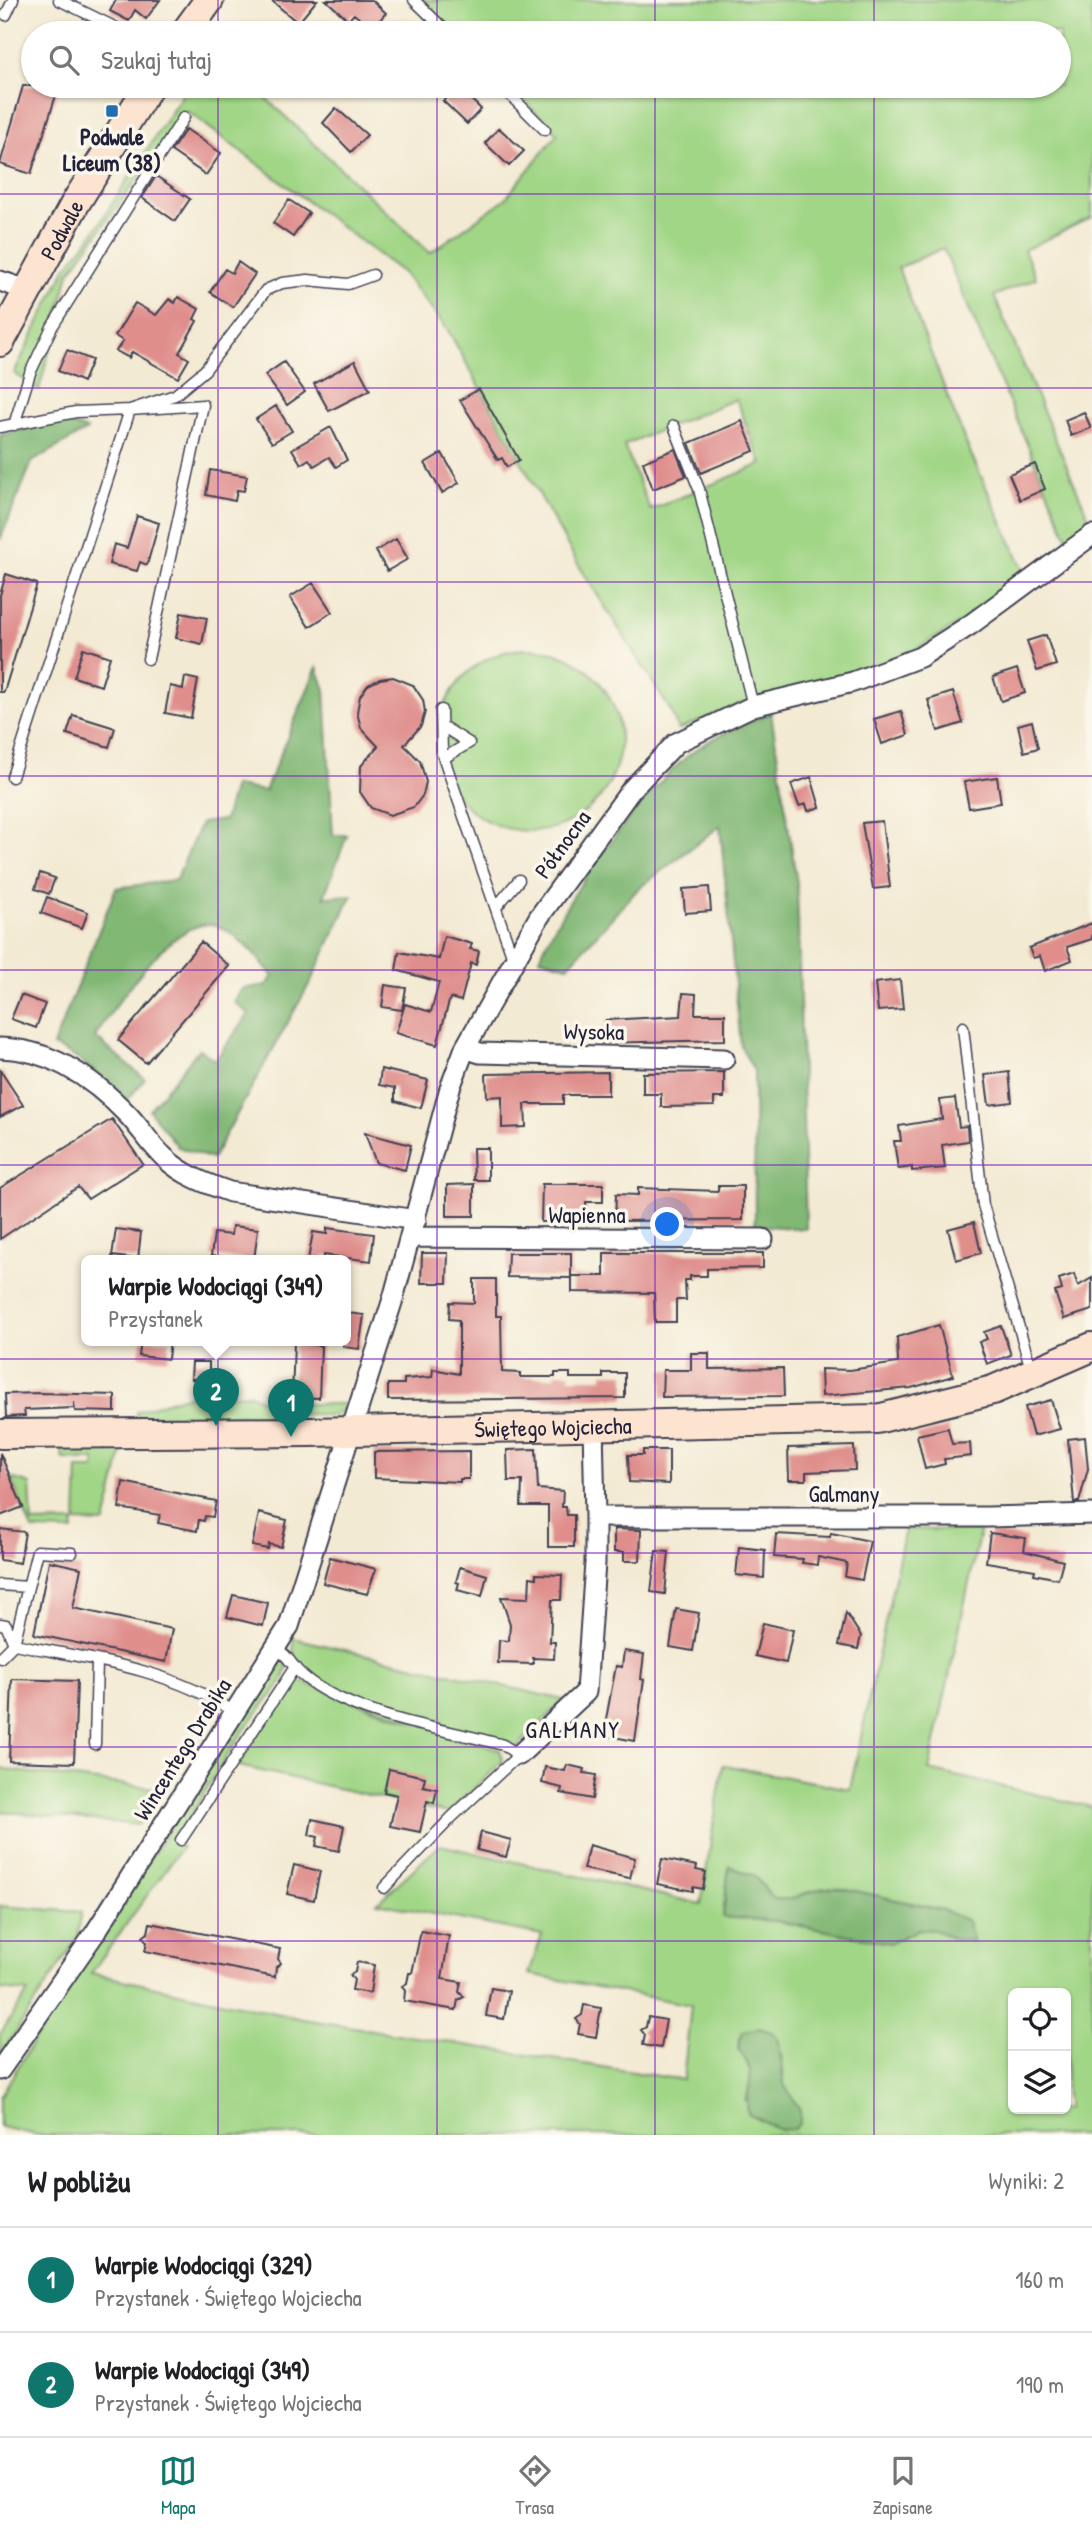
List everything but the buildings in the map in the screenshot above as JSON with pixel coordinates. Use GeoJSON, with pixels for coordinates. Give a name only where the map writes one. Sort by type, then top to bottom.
{"type":"FeatureCollection","features":[{"type":"Feature","properties":{"kind":"street"},"geometry":{"type":"LineString","coordinates":[[194,21],[209,0]]}},
{"type":"Feature","properties":{"kind":"street","name":"Podwale"},"geometry":{"type":"LineString","coordinates":[[0,342],[76,202],[141,98]]}},
{"type":"Feature","properties":{"kind":"street"},"geometry":{"type":"LineString","coordinates":[[0,281],[27,290]]}},
{"type":"Feature","properties":{"kind":"street","name":"Północna"},"geometry":{"type":"LineString","coordinates":[[354,1430],[413,1228],[450,1088],[465,1048],[539,917],[653,765],[676,743],[753,706],[853,682],[920,657],[970,625],[1092,535]]}},
{"type":"Feature","properties":{"kind":"street","name":"Wapienna"},"geometry":{"type":"LineString","coordinates":[[0,1048],[22,1048],[51,1057],[68,1067],[113,1101],[165,1159],[206,1184],[230,1192],[413,1228],[763,1239]]}},
{"type":"Feature","properties":{"kind":"street","name":"Wysoka"},"geometry":{"type":"LineString","coordinates":[[465,1048],[480,1053],[724,1059]]}},
{"type":"Feature","properties":{"kind":"street","name":"Świętego Wojciecha"},"geometry":{"type":"LineString","coordinates":[[0,1434],[877,1419],[949,1404],[1032,1374],[1092,1347]]}},
{"type":"Feature","properties":{"kind":"street"},"geometry":{"type":"LineString","coordinates":[[519,1755],[586,1692],[596,1563],[593,1424]]}},
{"type":"Feature","properties":{"kind":"street","name":"Wincentego Drabika"},"geometry":{"type":"LineString","coordinates":[[0,2070],[94,1933],[275,1649],[300,1597],[354,1430]]}},
{"type":"Feature","properties":{"kind":"street","name":"Galmany"},"geometry":{"type":"LineString","coordinates":[[595,1517],[988,1517],[1092,1514]]}},
{"type":"Feature","properties":{"kind":"lane"},"geometry":{"type":"LineString","coordinates":[[6,15],[13,0]]}},
{"type":"Feature","properties":{"kind":"lane"},"geometry":{"type":"LineString","coordinates":[[59,0],[102,21]]}},
{"type":"Feature","properties":{"kind":"lane"},"geometry":{"type":"LineString","coordinates":[[414,0],[436,21]]}},
{"type":"Feature","properties":{"kind":"lane"},"geometry":{"type":"LineString","coordinates":[[512,98],[545,130]]}},
{"type":"Feature","properties":{"kind":"lane"},"geometry":{"type":"LineString","coordinates":[[14,425],[30,373],[52,327],[184,117]]}},
{"type":"Feature","properties":{"kind":"lane"},"geometry":{"type":"LineString","coordinates":[[130,410],[175,395],[205,370],[266,290],[282,283],[307,280],[348,284],[373,275]]}},
{"type":"Feature","properties":{"kind":"lane"},"geometry":{"type":"LineString","coordinates":[[0,427],[76,412],[203,405],[148,659]]}},
{"type":"Feature","properties":{"kind":"lane"},"geometry":{"type":"LineString","coordinates":[[12,777],[130,410]]}},
{"type":"Feature","properties":{"kind":"lane"},"geometry":{"type":"LineString","coordinates":[[674,426],[699,489],[753,706]]}},
{"type":"Feature","properties":{"kind":"lane"},"geometry":{"type":"LineString","coordinates":[[441,710],[444,758],[514,962]]}},
{"type":"Feature","properties":{"kind":"lane"},"geometry":{"type":"LineString","coordinates":[[442,726],[469,743],[444,758]]}},
{"type":"Feature","properties":{"kind":"lane"},"geometry":{"type":"LineString","coordinates":[[497,906],[519,880]]}},
{"type":"Feature","properties":{"kind":"lane"},"geometry":{"type":"LineString","coordinates":[[963,1027],[983,1205],[1032,1374]]}},
{"type":"Feature","properties":{"kind":"lane"},"geometry":{"type":"LineString","coordinates":[[0,1658],[14,1644],[37,1551],[72,1553]]}},
{"type":"Feature","properties":{"kind":"lane"},"geometry":{"type":"LineString","coordinates":[[0,1585],[28,1587]]}},
{"type":"Feature","properties":{"kind":"lane"},"geometry":{"type":"LineString","coordinates":[[0,1624],[6,1625],[14,1644]]}},
{"type":"Feature","properties":{"kind":"lane"},"geometry":{"type":"LineString","coordinates":[[14,1644],[148,1671],[219,1702],[234,1713]]}},
{"type":"Feature","properties":{"kind":"lane"},"geometry":{"type":"LineString","coordinates":[[275,1649],[287,1654],[295,1667],[313,1683],[342,1699],[384,1715],[503,1745],[519,1755],[452,1818],[384,1888]]}},
{"type":"Feature","properties":{"kind":"lane"},"geometry":{"type":"LineString","coordinates":[[95,1744],[97,1661]]}},
{"type":"Feature","properties":{"kind":"lane"},"geometry":{"type":"LineString","coordinates":[[180,1840],[295,1667]]}},
{"type":"Feature","properties":{"kind":"green space"},"geometry":{"type":"Polygon","coordinates":[[[419,0],[1092,0],[1092,217],[1024,250],[1036,278],[994,296],[1092,525],[1068,539],[943,248],[898,268],[965,441],[1026,575],[992,604],[884,668],[740,704],[678,730],[671,711],[578,564],[448,330],[403,273],[187,111],[69,273],[39,390],[14,373],[66,268],[92,235],[180,98],[266,98],[430,253],[505,199],[557,134],[522,98],[1071,98],[1071,21],[444,21],[419,0]],[[736,399],[624,445],[650,510],[762,464],[736,399]]]}},
{"type":"Feature","properties":{"kind":"green space"},"geometry":{"type":"Polygon","coordinates":[[[62,421],[87,430],[32,462],[0,540],[0,435],[62,421]]]}},
{"type":"Feature","properties":{"kind":"green space"},"geometry":{"type":"Polygon","coordinates":[[[529,649],[547,650],[564,656],[594,675],[613,705],[619,722],[619,758],[613,775],[594,805],[564,824],[547,830],[529,831],[511,830],[494,824],[464,805],[445,775],[439,758],[438,740],[439,722],[445,705],[464,675],[494,656],[511,650],[529,649]]]}},
{"type":"Feature","properties":{"kind":"green space"},"geometry":{"type":"Polygon","coordinates":[[[317,667],[325,690],[333,835],[347,835],[324,897],[352,895],[312,979],[212,1159],[178,1147],[149,1110],[199,1049],[215,1060],[249,1014],[234,1002],[242,989],[267,985],[273,976],[248,947],[233,935],[217,926],[201,925],[183,933],[165,947],[131,985],[95,1037],[145,1079],[125,1103],[92,1070],[74,1056],[53,1046],[116,888],[176,880],[201,823],[224,820],[234,786],[265,791],[317,667]]]}},
{"type":"Feature","properties":{"kind":"green space"},"geometry":{"type":"Polygon","coordinates":[[[771,713],[797,883],[806,1229],[755,1225],[754,1071],[741,1047],[720,826],[638,889],[568,966],[540,958],[567,906],[587,875],[610,842],[659,783],[703,745],[771,713]]]}},
{"type":"Feature","properties":{"kind":"green space"},"geometry":{"type":"Polygon","coordinates":[[[251,1394],[267,1404],[346,1404],[337,1414],[331,1416],[137,1417],[136,1412],[185,1396],[251,1394]]]}},
{"type":"Feature","properties":{"kind":"green space"},"geometry":{"type":"Polygon","coordinates":[[[61,1448],[123,1448],[105,1523],[76,1522],[78,1469],[94,1469],[95,1460],[63,1459],[61,1448]]]}},
{"type":"Feature","properties":{"kind":"green space"},"geometry":{"type":"Polygon","coordinates":[[[11,1478],[30,1484],[32,1523],[74,1522],[73,1531],[32,1530],[11,1478]]]}},
{"type":"Feature","properties":{"kind":"green space"},"geometry":{"type":"Polygon","coordinates":[[[905,1529],[980,1531],[929,1770],[1092,1807],[1092,2135],[37,2135],[0,2127],[0,2097],[52,2010],[277,1662],[283,1660],[287,1663],[282,1682],[237,1741],[174,1842],[182,1847],[91,1973],[303,2019],[683,2080],[691,2005],[529,1974],[542,1935],[377,1903],[440,1845],[701,1904],[723,1765],[850,1789],[905,1529]],[[729,1866],[723,1917],[776,1921],[890,1943],[919,1929],[935,1930],[953,1939],[973,1940],[943,1910],[846,1889],[808,1892],[790,1899],[774,1899],[754,1876],[729,1866]],[[739,2038],[738,2049],[749,2067],[751,2079],[745,2100],[800,2110],[784,2085],[782,2054],[739,2038]]]}},
{"type":"Feature","properties":{"kind":"green space"},"geometry":{"type":"Polygon","coordinates":[[[293,1638],[564,1700],[516,1748],[402,1718],[342,1696],[319,1683],[301,1668],[294,1654],[293,1638]]]}},
{"type":"Feature","properties":{"kind":"green space"},"geometry":{"type":"Polygon","coordinates":[[[294,1679],[500,1750],[503,1761],[448,1813],[239,1766],[263,1718],[294,1679]]]}},
{"type":"Feature","properties":{"kind":"green space"},"geometry":{"type":"Polygon","coordinates":[[[0,1769],[161,1789],[138,1825],[0,1811],[0,1769]]]}},
{"type":"Feature","properties":{"kind":"green space"},"geometry":{"type":"Polygon","coordinates":[[[729,1866],[754,1876],[774,1899],[790,1899],[823,1888],[846,1889],[943,1910],[968,1921],[973,1941],[953,1939],[935,1930],[919,1929],[890,1943],[776,1921],[723,1917],[729,1866]]]}},
{"type":"Feature","properties":{"kind":"green space"},"geometry":{"type":"Polygon","coordinates":[[[0,1906],[81,1912],[78,1937],[0,2056],[0,2034],[28,1992],[0,1989],[0,1906]]]}},
{"type":"Feature","properties":{"kind":"green space"},"geometry":{"type":"Polygon","coordinates":[[[759,2028],[772,2032],[779,2041],[784,2085],[800,2110],[800,2123],[794,2129],[780,2130],[748,2114],[749,2067],[738,2049],[743,2031],[759,2028]]]}},
{"type":"Feature","properties":{"kind":"place","name":"Podwale Liceum (38)"},"geometry":{"type":"Point","coordinates":[112,111]}},
{"type":"Feature","properties":{"kind":"place","name":"Warpie Wodociągi (349)"},"geometry":{"type":"Point","coordinates":[216,1426]}},
{"type":"Feature","properties":{"kind":"place","name":"Warpie Wodociągi (329)"},"geometry":{"type":"Point","coordinates":[291,1437]}},
{"type":"Feature","properties":{"kind":"district","name":"GALMANY"},"geometry":{"type":"Point","coordinates":[573,1729]}}]}
